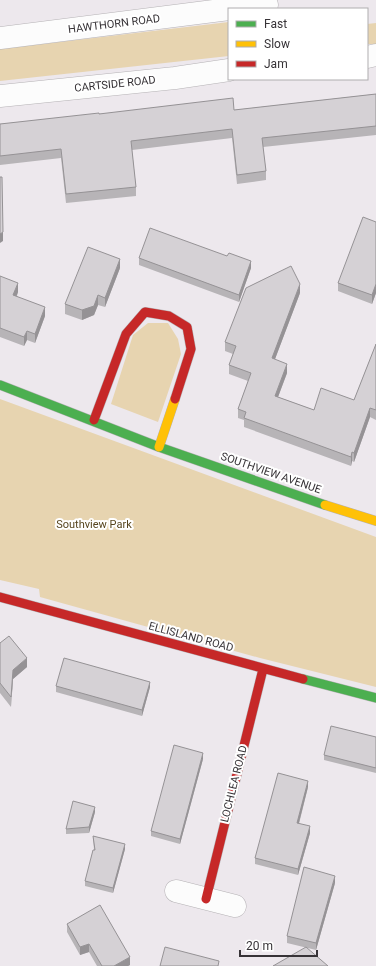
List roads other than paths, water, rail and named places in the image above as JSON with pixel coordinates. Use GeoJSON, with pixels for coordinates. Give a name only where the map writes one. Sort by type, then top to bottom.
{"type":"FeatureCollection","features":[{"type":"Feature","properties":{"kind":"street"},"geometry":{"type":"LineString","coordinates":[[241,8],[267,5]]}},
{"type":"Feature","properties":{"kind":"street","name":"HAWTHORN ROAD"},"geometry":{"type":"LineString","coordinates":[[0,38],[228,9]]}},
{"type":"Feature","properties":{"kind":"street","name":"CARTSIDE ROAD"},"geometry":{"type":"LineString","coordinates":[[0,96],[175,78],[228,70]]}},
{"type":"Feature","properties":{"kind":"street"},"geometry":{"type":"LineString","coordinates":[[94,420],[126,334],[145,312],[169,316],[187,327],[191,349],[159,447]]}},
{"type":"Feature","properties":{"kind":"street","name":"SOUTHVIEW AVENUE"},"geometry":{"type":"LineString","coordinates":[[0,385],[94,420],[159,447],[376,521]]}},
{"type":"Feature","properties":{"kind":"street","name":"ELLISLAND ROAD"},"geometry":{"type":"LineString","coordinates":[[0,598],[376,698]]}},
{"type":"Feature","properties":{"kind":"street","name":"LOCHLEA ROAD"},"geometry":{"type":"LineString","coordinates":[[206,899],[263,669]]}},
{"type":"Feature","properties":{"kind":"street"},"geometry":{"type":"LineString","coordinates":[[176,891],[235,906]]}},
{"type":"Feature","properties":{"kind":"park label","name":"Southview Park"},"geometry":{"type":"Point","coordinates":[94,524]}}]}
